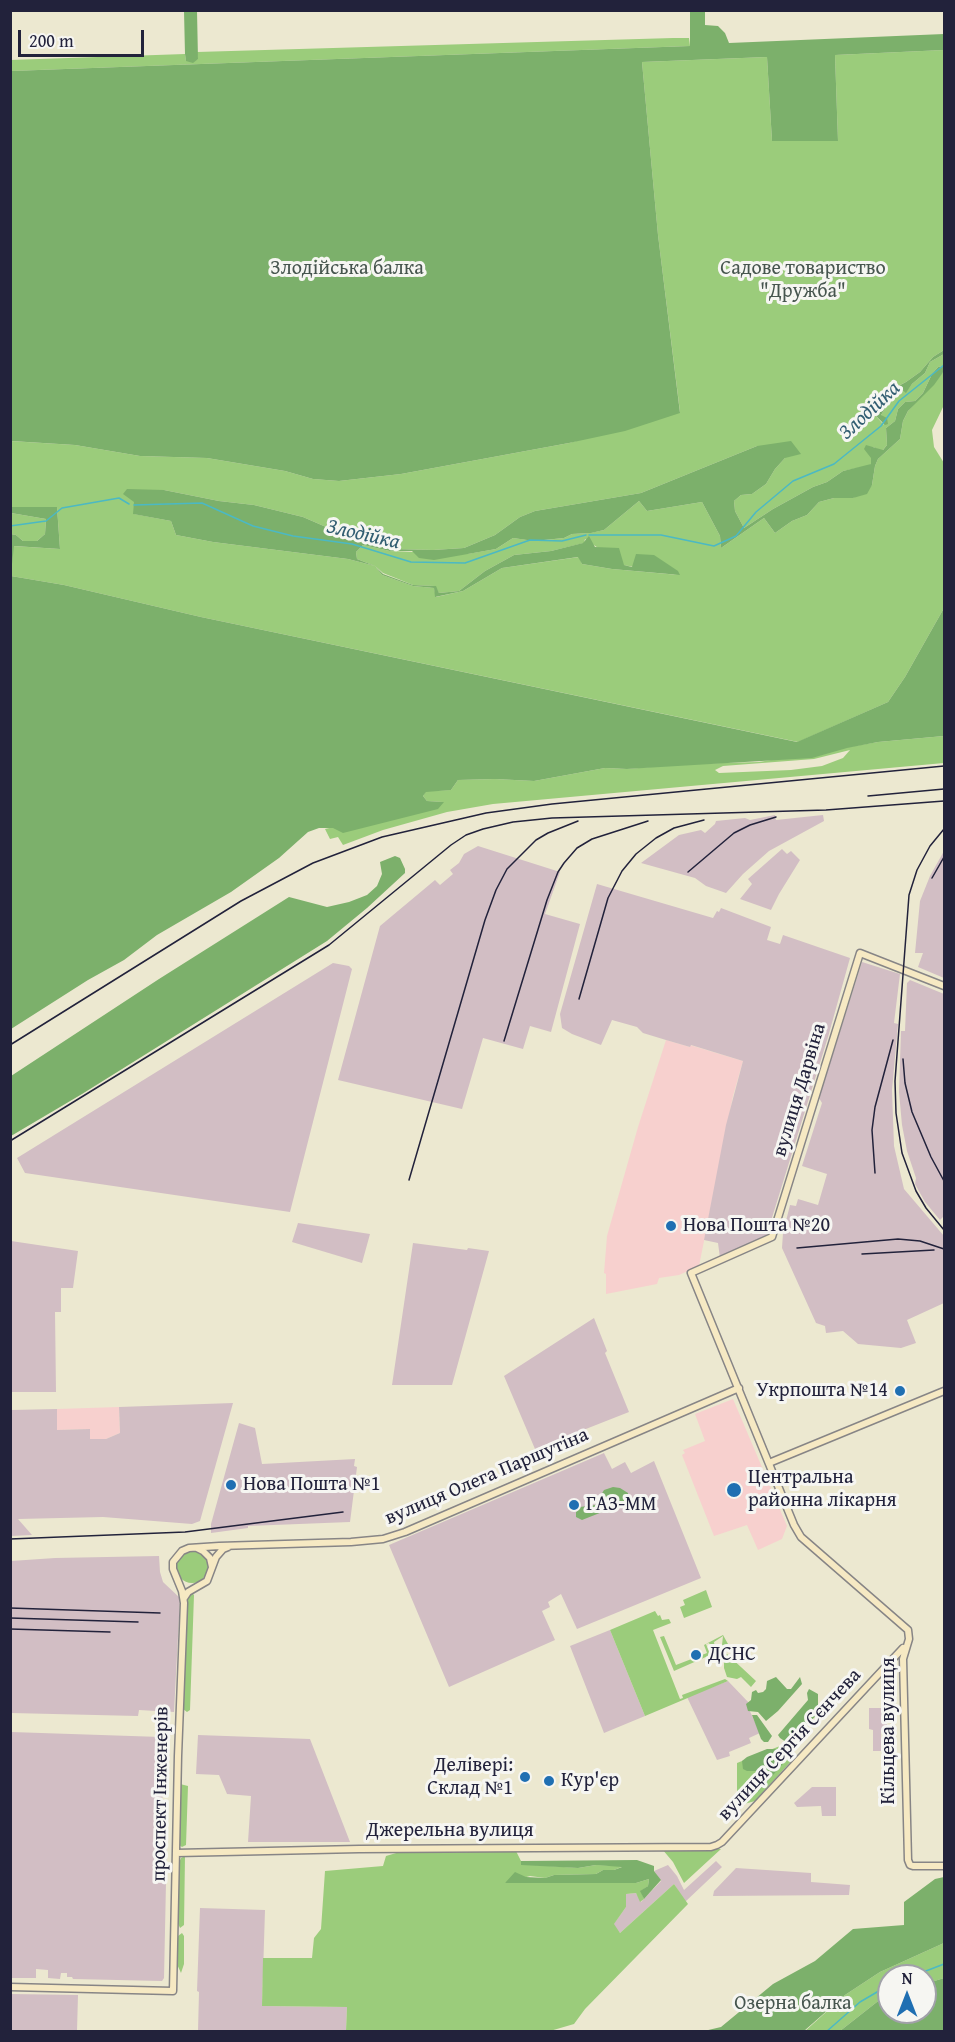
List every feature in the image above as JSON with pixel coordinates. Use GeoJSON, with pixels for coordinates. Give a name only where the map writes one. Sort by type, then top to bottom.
{"type":"FeatureCollection","features":[{"type":"Feature","properties":{"kind":"street","name":"вулиця Дарвіна"},"geometry":{"type":"LineString","coordinates":[[691,1273],[772,1237],[860,953],[945,986]]}},
{"type":"Feature","properties":{"kind":"street","name":"Кільцева вулиця"},"geometry":{"type":"LineString","coordinates":[[691,1273],[801,1537],[906,1628],[910,1637],[903,1656],[908,1860],[910,1865],[917,1867],[945,1866]]}},
{"type":"Feature","properties":{"kind":"street","name":"вулиця Олега Паршутіна"},"geometry":{"type":"LineString","coordinates":[[195,1548],[383,1539],[403,1533],[739,1388]]}},
{"type":"Feature","properties":{"kind":"street"},"geometry":{"type":"LineString","coordinates":[[769,1463],[945,1391]]}},
{"type":"Feature","properties":{"kind":"street"},"geometry":{"type":"LineString","coordinates":[[184,1598],[188,1592],[207,1581],[219,1552],[235,1545]]}},
{"type":"Feature","properties":{"kind":"street"},"geometry":{"type":"LineString","coordinates":[[198,1586],[186,1586],[177,1580],[173,1569],[177,1555],[182,1551],[195,1548],[204,1551],[210,1558],[212,1571]]}},
{"type":"Feature","properties":{"kind":"street","name":"проспект Інженерів"},"geometry":{"type":"LineString","coordinates":[[10,1987],[173,1991],[184,1598],[177,1580]]}},
{"type":"Feature","properties":{"kind":"street","name":"вулиця Сергія Сєнчева"},"geometry":{"type":"LineString","coordinates":[[722,1842],[906,1645]]}},
{"type":"Feature","properties":{"kind":"street","name":"Джерельна вулиця"},"geometry":{"type":"LineString","coordinates":[[176,1853],[359,1848],[711,1847],[722,1842]]}},
{"type":"Feature","properties":{"kind":"shaded area"},"geometry":{"type":"Polygon","coordinates":[[[775,815],[776,820],[823,815],[824,821],[769,851],[726,893],[706,886],[695,878],[641,863],[679,835],[701,830],[705,833],[716,821],[745,818],[750,820],[775,815]]]}},
{"type":"Feature","properties":{"kind":"shaded area"},"geometry":{"type":"Polygon","coordinates":[[[478,846],[560,872],[545,914],[580,924],[551,1032],[530,1026],[523,1049],[483,1038],[462,1109],[338,1080],[380,926],[435,880],[440,885],[453,874],[450,870],[459,863],[464,854],[478,846]]]}},
{"type":"Feature","properties":{"kind":"shaded area"},"geometry":{"type":"Polygon","coordinates":[[[782,849],[787,854],[791,851],[800,860],[771,910],[740,899],[752,884],[748,879],[782,849]]]}},
{"type":"Feature","properties":{"kind":"shaded area"},"geometry":{"type":"Polygon","coordinates":[[[944,851],[944,978],[918,967],[923,953],[915,953],[920,901],[930,876],[944,851]]]}},
{"type":"Feature","properties":{"kind":"shaded area"},"geometry":{"type":"Polygon","coordinates":[[[597,884],[713,918],[721,908],[771,927],[767,940],[780,944],[783,935],[850,958],[766,1237],[720,1258],[718,1243],[704,1240],[726,1125],[743,1061],[643,1033],[637,1027],[612,1020],[601,1045],[562,1028],[560,1014],[597,884]]]}},
{"type":"Feature","properties":{"kind":"shaded area"},"geometry":{"type":"Polygon","coordinates":[[[862,962],[900,974],[894,1023],[898,1024],[892,1090],[894,1146],[904,1189],[944,1236],[944,1303],[907,1320],[916,1343],[901,1348],[858,1344],[843,1331],[826,1333],[825,1326],[816,1323],[782,1248],[790,1205],[796,1206],[798,1199],[818,1205],[827,1174],[802,1166],[822,1103],[819,1098],[862,962]]]}},
{"type":"Feature","properties":{"kind":"shaded area"},"geometry":{"type":"Polygon","coordinates":[[[333,963],[349,966],[352,969],[290,1212],[25,1173],[17,1158],[333,963]]]}},
{"type":"Feature","properties":{"kind":"shaded area"},"geometry":{"type":"Polygon","coordinates":[[[910,980],[944,994],[944,1216],[940,1220],[925,1202],[915,1184],[916,1178],[907,1151],[902,1125],[899,1092],[901,1031],[905,1031],[907,983],[910,980]]]}},
{"type":"Feature","properties":{"kind":"shaded area"},"geometry":{"type":"Polygon","coordinates":[[[666,1040],[743,1061],[733,1096],[699,1266],[679,1275],[659,1278],[657,1284],[606,1294],[606,1274],[604,1273],[607,1236],[666,1040]]]}},
{"type":"Feature","properties":{"kind":"shaded area"},"geometry":{"type":"Polygon","coordinates":[[[298,1223],[370,1234],[362,1263],[292,1242],[298,1223]]]}},
{"type":"Feature","properties":{"kind":"shaded area"},"geometry":{"type":"Polygon","coordinates":[[[11,1241],[78,1251],[73,1288],[61,1288],[61,1312],[55,1312],[56,1392],[11,1392],[11,1241]]]}},
{"type":"Feature","properties":{"kind":"shaded area"},"geometry":{"type":"Polygon","coordinates":[[[413,1243],[489,1251],[452,1385],[392,1385],[413,1243]]]}},
{"type":"Feature","properties":{"kind":"shaded area"},"geometry":{"type":"Polygon","coordinates":[[[594,1318],[607,1351],[605,1353],[629,1412],[535,1449],[504,1376],[594,1318]]]}},
{"type":"Feature","properties":{"kind":"shaded area","name":"Центральна районна лікарня"},"geometry":{"type":"Polygon","coordinates":[[[733,1399],[787,1526],[782,1539],[758,1550],[747,1525],[714,1536],[682,1455],[685,1453],[683,1450],[705,1441],[695,1414],[733,1399]]]}},
{"type":"Feature","properties":{"kind":"shaded area"},"geometry":{"type":"Polygon","coordinates":[[[233,1403],[200,1521],[192,1524],[103,1517],[18,1519],[32,1535],[11,1536],[11,1410],[57,1409],[57,1430],[90,1429],[90,1439],[106,1439],[120,1433],[119,1407],[233,1403]]]}},
{"type":"Feature","properties":{"kind":"shaded area"},"geometry":{"type":"Polygon","coordinates":[[[119,1407],[120,1433],[106,1439],[90,1439],[89,1429],[57,1430],[57,1409],[119,1407]]]}},
{"type":"Feature","properties":{"kind":"shaded area"},"geometry":{"type":"Polygon","coordinates":[[[239,1423],[255,1428],[262,1464],[355,1459],[354,1466],[357,1467],[350,1522],[248,1526],[248,1528],[211,1533],[211,1524],[239,1423]]]}},
{"type":"Feature","properties":{"kind":"shaded area"},"geometry":{"type":"Polygon","coordinates":[[[604,1453],[612,1469],[625,1462],[631,1473],[654,1461],[701,1578],[577,1629],[561,1594],[548,1602],[550,1607],[542,1611],[555,1640],[449,1687],[389,1545],[604,1453]]]}},
{"type":"Feature","properties":{"kind":"shaded area"},"geometry":{"type":"Polygon","coordinates":[[[159,1556],[163,1582],[180,1598],[174,1712],[139,1710],[138,1716],[11,1713],[11,1561],[159,1556]]]}},
{"type":"Feature","properties":{"kind":"shaded area"},"geometry":{"type":"Polygon","coordinates":[[[610,1630],[645,1716],[604,1733],[570,1646],[610,1630]]]}},
{"type":"Feature","properties":{"kind":"shaded area"},"geometry":{"type":"Polygon","coordinates":[[[728,1681],[750,1704],[748,1707],[760,1733],[749,1738],[751,1743],[729,1752],[730,1756],[717,1760],[687,1697],[728,1681]]]}},
{"type":"Feature","properties":{"kind":"shaded area"},"geometry":{"type":"Polygon","coordinates":[[[869,1708],[887,1708],[887,1729],[881,1730],[881,1751],[873,1751],[873,1730],[869,1729],[869,1708]]]}},
{"type":"Feature","properties":{"kind":"shaded area"},"geometry":{"type":"Polygon","coordinates":[[[11,1732],[161,1737],[161,1748],[163,1748],[162,1830],[167,1835],[164,1978],[162,1981],[73,1979],[67,1977],[67,1973],[61,1973],[60,1979],[48,1978],[48,1970],[36,1969],[36,1978],[11,1978],[11,1732]]]}},
{"type":"Feature","properties":{"kind":"shaded area"},"geometry":{"type":"Polygon","coordinates":[[[198,1735],[310,1739],[350,1842],[248,1842],[251,1796],[227,1794],[219,1775],[196,1774],[198,1735]]]}},
{"type":"Feature","properties":{"kind":"shaded area"},"geometry":{"type":"Polygon","coordinates":[[[812,1787],[836,1787],[836,1816],[822,1816],[821,1806],[797,1807],[794,1803],[812,1787]]]}},
{"type":"Feature","properties":{"kind":"shaded area"},"geometry":{"type":"Polygon","coordinates":[[[716,1861],[722,1867],[685,1902],[674,1884],[620,1933],[613,1925],[626,1907],[626,1894],[636,1893],[641,1902],[661,1881],[654,1871],[668,1865],[684,1890],[716,1861]]]}},
{"type":"Feature","properties":{"kind":"shaded area"},"geometry":{"type":"Polygon","coordinates":[[[736,1868],[811,1873],[811,1882],[850,1885],[849,1895],[713,1896],[714,1891],[736,1868]]]}},
{"type":"Feature","properties":{"kind":"shaded area"},"geometry":{"type":"Polygon","coordinates":[[[200,1908],[265,1910],[262,2006],[347,2007],[346,2031],[198,2031],[200,1908]]]}},
{"type":"Feature","properties":{"kind":"shaded area"},"geometry":{"type":"Polygon","coordinates":[[[11,1994],[78,1995],[77,2031],[11,2031],[11,1994]]]}},
{"type":"Feature","properties":{"kind":"green space"},"geometry":{"type":"Polygon","coordinates":[[[184,11],[197,11],[198,59],[193,63],[186,61],[184,11]]]}},
{"type":"Feature","properties":{"kind":"green space","name":"Злодійська балка"},"geometry":{"type":"Polygon","coordinates":[[[690,11],[705,11],[705,25],[718,26],[725,33],[729,43],[944,34],[944,50],[835,55],[838,141],[772,141],[767,57],[642,62],[658,235],[680,413],[625,431],[569,443],[401,474],[339,481],[313,479],[285,471],[207,458],[140,456],[75,445],[11,441],[11,71],[690,46],[690,11]]]}},
{"type":"Feature","properties":{"kind":"green space"},"geometry":{"type":"Polygon","coordinates":[[[689,38],[690,46],[11,71],[10,60],[185,54],[186,61],[198,59],[197,52],[689,38]]]}},
{"type":"Feature","properties":{"kind":"green space","name":"Садове товариство \"Дружба\""},"geometry":{"type":"Polygon","coordinates":[[[944,50],[944,350],[906,382],[864,403],[884,425],[881,415],[890,401],[888,395],[901,387],[906,392],[925,373],[930,362],[944,354],[944,366],[938,367],[932,374],[923,393],[915,401],[905,402],[898,409],[895,421],[886,428],[887,445],[882,451],[873,447],[872,464],[843,471],[827,482],[773,509],[744,528],[735,511],[734,501],[741,495],[752,494],[766,484],[785,458],[757,446],[641,493],[535,511],[520,517],[495,535],[464,548],[433,550],[393,549],[363,543],[303,517],[254,505],[219,501],[164,490],[148,490],[134,502],[134,514],[171,521],[176,535],[213,542],[348,559],[375,566],[357,559],[356,552],[363,545],[390,551],[467,554],[496,549],[513,538],[535,541],[604,530],[639,501],[647,511],[702,502],[720,536],[721,548],[764,518],[775,533],[792,521],[807,515],[819,502],[834,498],[853,498],[872,485],[878,459],[900,439],[903,421],[908,411],[944,371],[944,405],[932,430],[934,447],[944,463],[944,608],[905,677],[888,702],[798,742],[201,617],[64,585],[11,576],[13,546],[60,549],[57,507],[11,507],[10,441],[75,445],[140,456],[207,458],[285,471],[313,479],[339,481],[401,474],[569,443],[680,412],[658,235],[642,62],[767,57],[772,141],[838,141],[835,55],[944,50]],[[585,539],[584,543],[551,551],[514,555],[485,571],[459,591],[439,593],[435,586],[413,585],[383,573],[375,566],[382,575],[413,586],[434,588],[436,597],[463,591],[502,568],[579,557],[582,564],[679,575],[623,565],[585,539]]]}},
{"type":"Feature","properties":{"kind":"green space"},"geometry":{"type":"Polygon","coordinates":[[[944,350],[944,354],[930,362],[925,373],[912,384],[906,393],[900,388],[888,395],[890,401],[881,415],[887,418],[888,424],[885,425],[864,404],[906,382],[944,350]]]}},
{"type":"Feature","properties":{"kind":"green space"},"geometry":{"type":"Polygon","coordinates":[[[944,366],[944,371],[934,385],[908,411],[903,421],[900,439],[878,459],[872,485],[867,494],[819,502],[807,515],[792,521],[775,533],[764,518],[721,548],[720,536],[702,502],[647,511],[639,501],[604,530],[534,541],[513,538],[496,549],[434,560],[419,558],[412,551],[390,551],[363,545],[356,552],[357,559],[375,566],[348,559],[213,542],[176,535],[171,521],[133,514],[134,502],[123,494],[127,489],[164,490],[219,501],[254,505],[303,517],[363,543],[393,549],[464,548],[495,535],[520,517],[535,511],[641,493],[757,446],[791,441],[801,454],[785,458],[766,484],[752,494],[741,495],[734,501],[735,511],[744,528],[773,509],[827,482],[843,471],[871,464],[871,458],[864,449],[866,445],[883,450],[887,445],[886,428],[895,421],[898,409],[905,402],[915,401],[923,393],[932,374],[938,367],[944,366]]]}},
{"type":"Feature","properties":{"kind":"green space"},"geometry":{"type":"Polygon","coordinates":[[[11,507],[57,507],[60,549],[14,546],[11,573],[11,534],[23,541],[37,541],[45,534],[46,519],[11,513],[11,507]]]}},
{"type":"Feature","properties":{"kind":"green space"},"geometry":{"type":"Polygon","coordinates":[[[11,513],[46,519],[45,534],[37,541],[23,541],[11,534],[11,513]]]}},
{"type":"Feature","properties":{"kind":"green space"},"geometry":{"type":"Polygon","coordinates":[[[589,536],[595,547],[619,548],[624,565],[632,567],[636,554],[654,555],[678,571],[680,575],[582,564],[578,557],[502,568],[463,591],[435,597],[434,588],[413,586],[382,575],[375,566],[383,574],[413,585],[436,586],[439,593],[459,591],[485,571],[514,555],[551,551],[583,543],[589,536]]]}},
{"type":"Feature","properties":{"kind":"green space"},"geometry":{"type":"Polygon","coordinates":[[[11,576],[64,585],[201,617],[797,742],[888,702],[905,677],[944,608],[944,736],[878,742],[812,758],[627,769],[605,768],[534,781],[458,780],[451,790],[426,792],[423,796],[427,801],[444,802],[438,809],[343,833],[333,828],[319,828],[308,832],[279,858],[231,892],[157,935],[124,960],[11,1029],[11,576]]]}},
{"type":"Feature","properties":{"kind":"green space"},"geometry":{"type":"Polygon","coordinates":[[[944,736],[944,763],[493,804],[447,812],[383,830],[343,845],[338,837],[330,839],[325,829],[443,802],[427,801],[423,796],[426,791],[451,790],[458,780],[534,781],[605,768],[627,769],[686,764],[759,762],[878,742],[944,736]],[[850,750],[814,759],[723,766],[715,770],[719,773],[791,770],[822,766],[843,758],[850,750]]]}},
{"type":"Feature","properties":{"kind":"green space"},"geometry":{"type":"Polygon","coordinates":[[[395,856],[400,858],[405,873],[327,941],[11,1136],[11,1076],[289,897],[327,907],[367,895],[377,886],[382,874],[380,862],[395,856]]]}},
{"type":"Feature","properties":{"kind":"green space"},"geometry":{"type":"Polygon","coordinates":[[[613,1487],[628,1493],[625,1503],[582,1520],[576,1517],[576,1512],[580,1507],[595,1505],[604,1490],[613,1487]]]}},
{"type":"Feature","properties":{"kind":"green space"},"geometry":{"type":"Polygon","coordinates":[[[192,1551],[203,1556],[208,1567],[203,1578],[192,1583],[181,1578],[176,1567],[181,1556],[192,1551]]]}},
{"type":"Feature","properties":{"kind":"green space"},"geometry":{"type":"Polygon","coordinates":[[[706,1590],[712,1607],[684,1618],[680,1607],[685,1605],[683,1600],[706,1590]]]}},
{"type":"Feature","properties":{"kind":"green space"},"geometry":{"type":"Polygon","coordinates":[[[192,1593],[194,1595],[190,1710],[187,1712],[183,1709],[185,1599],[192,1593]]]}},
{"type":"Feature","properties":{"kind":"green space"},"geometry":{"type":"Polygon","coordinates":[[[655,1611],[662,1620],[669,1619],[671,1623],[653,1630],[680,1699],[683,1698],[682,1695],[725,1679],[728,1681],[645,1716],[610,1630],[655,1611]]]}},
{"type":"Feature","properties":{"kind":"green space"},"geometry":{"type":"Polygon","coordinates":[[[723,1635],[728,1644],[725,1651],[724,1648],[721,1652],[716,1653],[722,1645],[723,1636],[714,1642],[713,1652],[709,1643],[706,1644],[708,1656],[674,1671],[660,1637],[664,1636],[676,1665],[707,1653],[704,1645],[723,1635]]]}},
{"type":"Feature","properties":{"kind":"green space"},"geometry":{"type":"Polygon","coordinates":[[[727,1654],[756,1681],[751,1687],[741,1677],[737,1679],[727,1677],[724,1657],[727,1654]]]}},
{"type":"Feature","properties":{"kind":"green space"},"geometry":{"type":"Polygon","coordinates":[[[776,1677],[787,1689],[791,1689],[800,1677],[802,1684],[766,1721],[758,1712],[748,1711],[746,1704],[751,1700],[752,1692],[756,1690],[758,1693],[763,1692],[767,1681],[776,1677]]]}},
{"type":"Feature","properties":{"kind":"green space"},"geometry":{"type":"Polygon","coordinates":[[[809,1689],[818,1694],[818,1714],[800,1731],[795,1743],[789,1744],[778,1735],[808,1700],[809,1689]]]}},
{"type":"Feature","properties":{"kind":"green space"},"geometry":{"type":"Polygon","coordinates":[[[752,1715],[757,1715],[772,1736],[768,1742],[761,1739],[752,1715]]]}},
{"type":"Feature","properties":{"kind":"green space"},"geometry":{"type":"Polygon","coordinates":[[[780,1746],[793,1759],[755,1801],[737,1806],[737,1763],[780,1746]]]}},
{"type":"Feature","properties":{"kind":"green space"},"geometry":{"type":"Polygon","coordinates":[[[767,1749],[784,1749],[789,1757],[758,1792],[758,1771],[743,1769],[742,1761],[767,1749]]]}},
{"type":"Feature","properties":{"kind":"green space"},"geometry":{"type":"Polygon","coordinates":[[[180,1784],[188,1786],[186,1845],[182,1847],[178,1839],[180,1784]]]}},
{"type":"Feature","properties":{"kind":"green space"},"geometry":{"type":"Polygon","coordinates":[[[662,1849],[721,1849],[684,1883],[673,1862],[662,1849]]]}},
{"type":"Feature","properties":{"kind":"green space"},"geometry":{"type":"Polygon","coordinates":[[[403,1851],[429,1853],[516,1851],[521,1864],[578,1868],[596,1865],[624,1866],[614,1870],[603,1870],[596,1874],[554,1875],[545,1878],[530,1876],[505,1883],[636,1883],[649,1879],[648,1886],[641,1891],[644,1899],[640,1902],[636,1893],[626,1894],[626,1907],[614,1924],[620,1933],[674,1884],[688,1904],[585,2009],[574,2024],[550,2031],[346,2031],[347,2007],[262,2006],[263,1958],[312,1958],[314,1938],[321,1929],[325,1871],[383,1866],[386,1856],[403,1851]]]}},
{"type":"Feature","properties":{"kind":"green space"},"geometry":{"type":"Polygon","coordinates":[[[185,1856],[184,1925],[180,1928],[177,1921],[179,1863],[185,1856]]]}},
{"type":"Feature","properties":{"kind":"green space"},"geometry":{"type":"Polygon","coordinates":[[[637,1860],[654,1866],[654,1871],[661,1880],[644,1899],[640,1891],[648,1886],[649,1879],[636,1883],[505,1883],[515,1872],[526,1877],[545,1878],[554,1875],[596,1874],[603,1870],[622,1867],[596,1865],[578,1868],[521,1865],[521,1861],[637,1860]]]}},
{"type":"Feature","properties":{"kind":"green space","name":"Озерна балка"},"geometry":{"type":"Polygon","coordinates":[[[944,1877],[944,1943],[898,1964],[877,1964],[877,1974],[845,1995],[804,2031],[704,2031],[721,2027],[773,1984],[815,1961],[853,1929],[904,1925],[904,1902],[935,1879],[944,1877]]]}},
{"type":"Feature","properties":{"kind":"green space"},"geometry":{"type":"Polygon","coordinates":[[[182,1933],[184,1936],[184,1964],[181,1973],[176,1962],[178,1936],[182,1933]]]}},
{"type":"Feature","properties":{"kind":"green space"},"geometry":{"type":"Polygon","coordinates":[[[944,1943],[944,1978],[937,1980],[937,1964],[898,1964],[944,1943]]]}},
{"type":"Feature","properties":{"kind":"green space"},"geometry":{"type":"Polygon","coordinates":[[[877,1974],[877,2002],[840,2031],[804,2032],[845,1995],[877,1974]]]}},
{"type":"Feature","properties":{"kind":"green space"},"geometry":{"type":"Polygon","coordinates":[[[944,1978],[944,2031],[840,2031],[877,2002],[877,2024],[937,2024],[937,1980],[944,1978]]]}},
{"type":"Feature","properties":{"kind":"waterway","name":"Злодійка"},"geometry":{"type":"LineString","coordinates":[[589,535],[661,535],[714,546],[736,536],[756,512],[793,481],[834,464],[881,426],[899,401],[944,365]]}},
{"type":"Feature","properties":{"kind":"waterway","name":"Злодійка"},"geometry":{"type":"LineString","coordinates":[[10,526],[46,521],[62,508],[119,498],[129,504]]}},
{"type":"Feature","properties":{"kind":"waterway","name":"Злодійка"},"geometry":{"type":"LineString","coordinates":[[134,505],[202,503],[253,526],[293,536],[352,544],[411,562],[465,563],[530,540],[562,541],[586,535]]}},
{"type":"Feature","properties":{"kind":"waterway","name":"Озерна балка"},"geometry":{"type":"LineString","coordinates":[[937,1967],[944,1964]]}},
{"type":"Feature","properties":{"kind":"waterway","name":"Озерна балка"},"geometry":{"type":"LineString","coordinates":[[826,2032],[860,2002],[877,1992]]}},
{"type":"Feature","properties":{"kind":"railway"},"geometry":{"type":"LineString","coordinates":[[10,1045],[241,901],[313,863],[382,837],[486,813],[552,804],[944,766]]}},
{"type":"Feature","properties":{"kind":"railway"},"geometry":{"type":"LineString","coordinates":[[868,796],[944,789]]}},
{"type":"Feature","properties":{"kind":"railway"},"geometry":{"type":"LineString","coordinates":[[10,1141],[329,945],[466,835],[513,822],[552,818],[826,810],[944,801]]}},
{"type":"Feature","properties":{"kind":"railway"},"geometry":{"type":"LineString","coordinates":[[688,872],[734,833],[776,817]]}},
{"type":"Feature","properties":{"kind":"railway"},"geometry":{"type":"LineString","coordinates":[[579,999],[608,898],[622,871],[636,854],[656,838],[674,828],[704,820]]}},
{"type":"Feature","properties":{"kind":"railway"},"geometry":{"type":"LineString","coordinates":[[409,1180],[485,920],[496,890],[507,869],[536,840],[578,821]]}},
{"type":"Feature","properties":{"kind":"railway"},"geometry":{"type":"LineString","coordinates":[[504,1041],[547,900],[558,872],[577,848],[592,839],[648,821]]}},
{"type":"Feature","properties":{"kind":"railway"},"geometry":{"type":"LineString","coordinates":[[944,829],[930,846],[917,870],[909,895],[895,1081],[896,1113],[902,1153],[916,1191],[944,1230]]}},
{"type":"Feature","properties":{"kind":"railway"},"geometry":{"type":"LineString","coordinates":[[932,878],[944,857]]}},
{"type":"Feature","properties":{"kind":"railway"},"geometry":{"type":"LineString","coordinates":[[875,1173],[872,1130],[875,1107],[893,1040]]}},
{"type":"Feature","properties":{"kind":"railway"},"geometry":{"type":"LineString","coordinates":[[903,1059],[905,1083],[912,1112],[944,1181]]}},
{"type":"Feature","properties":{"kind":"railway"},"geometry":{"type":"LineString","coordinates":[[797,1248],[898,1239],[920,1241],[944,1249]]}},
{"type":"Feature","properties":{"kind":"railway"},"geometry":{"type":"LineString","coordinates":[[862,1254],[934,1250]]}},
{"type":"Feature","properties":{"kind":"railway"},"geometry":{"type":"LineString","coordinates":[[10,1539],[185,1532],[343,1512]]}},
{"type":"Feature","properties":{"kind":"railway"},"geometry":{"type":"LineString","coordinates":[[10,1608],[160,1613]]}},
{"type":"Feature","properties":{"kind":"railway"},"geometry":{"type":"LineString","coordinates":[[10,1618],[138,1622]]}},
{"type":"Feature","properties":{"kind":"railway"},"geometry":{"type":"LineString","coordinates":[[10,1629],[110,1632]]}},
{"type":"Feature","properties":{"kind":"place","name":"Нова Пошта №20"},"geometry":{"type":"Point","coordinates":[671,1226]}},
{"type":"Feature","properties":{"kind":"place","name":"Укрпошта №14"},"geometry":{"type":"Point","coordinates":[900,1391]}},
{"type":"Feature","properties":{"kind":"place","name":"Нова Пошта №1"},"geometry":{"type":"Point","coordinates":[231,1485]}},
{"type":"Feature","properties":{"kind":"place","name":"Центральна районна лікарня"},"geometry":{"type":"Point","coordinates":[734,1490]}},
{"type":"Feature","properties":{"kind":"place","name":"ГАЗ-ММ"},"geometry":{"type":"Point","coordinates":[574,1505]}},
{"type":"Feature","properties":{"kind":"place","name":"ДСНС"},"geometry":{"type":"Point","coordinates":[696,1655]}},
{"type":"Feature","properties":{"kind":"place","name":"Делівері: Склад №1"},"geometry":{"type":"Point","coordinates":[525,1777]}},
{"type":"Feature","properties":{"kind":"place","name":"Кур'єр"},"geometry":{"type":"Point","coordinates":[549,1781]}}]}
